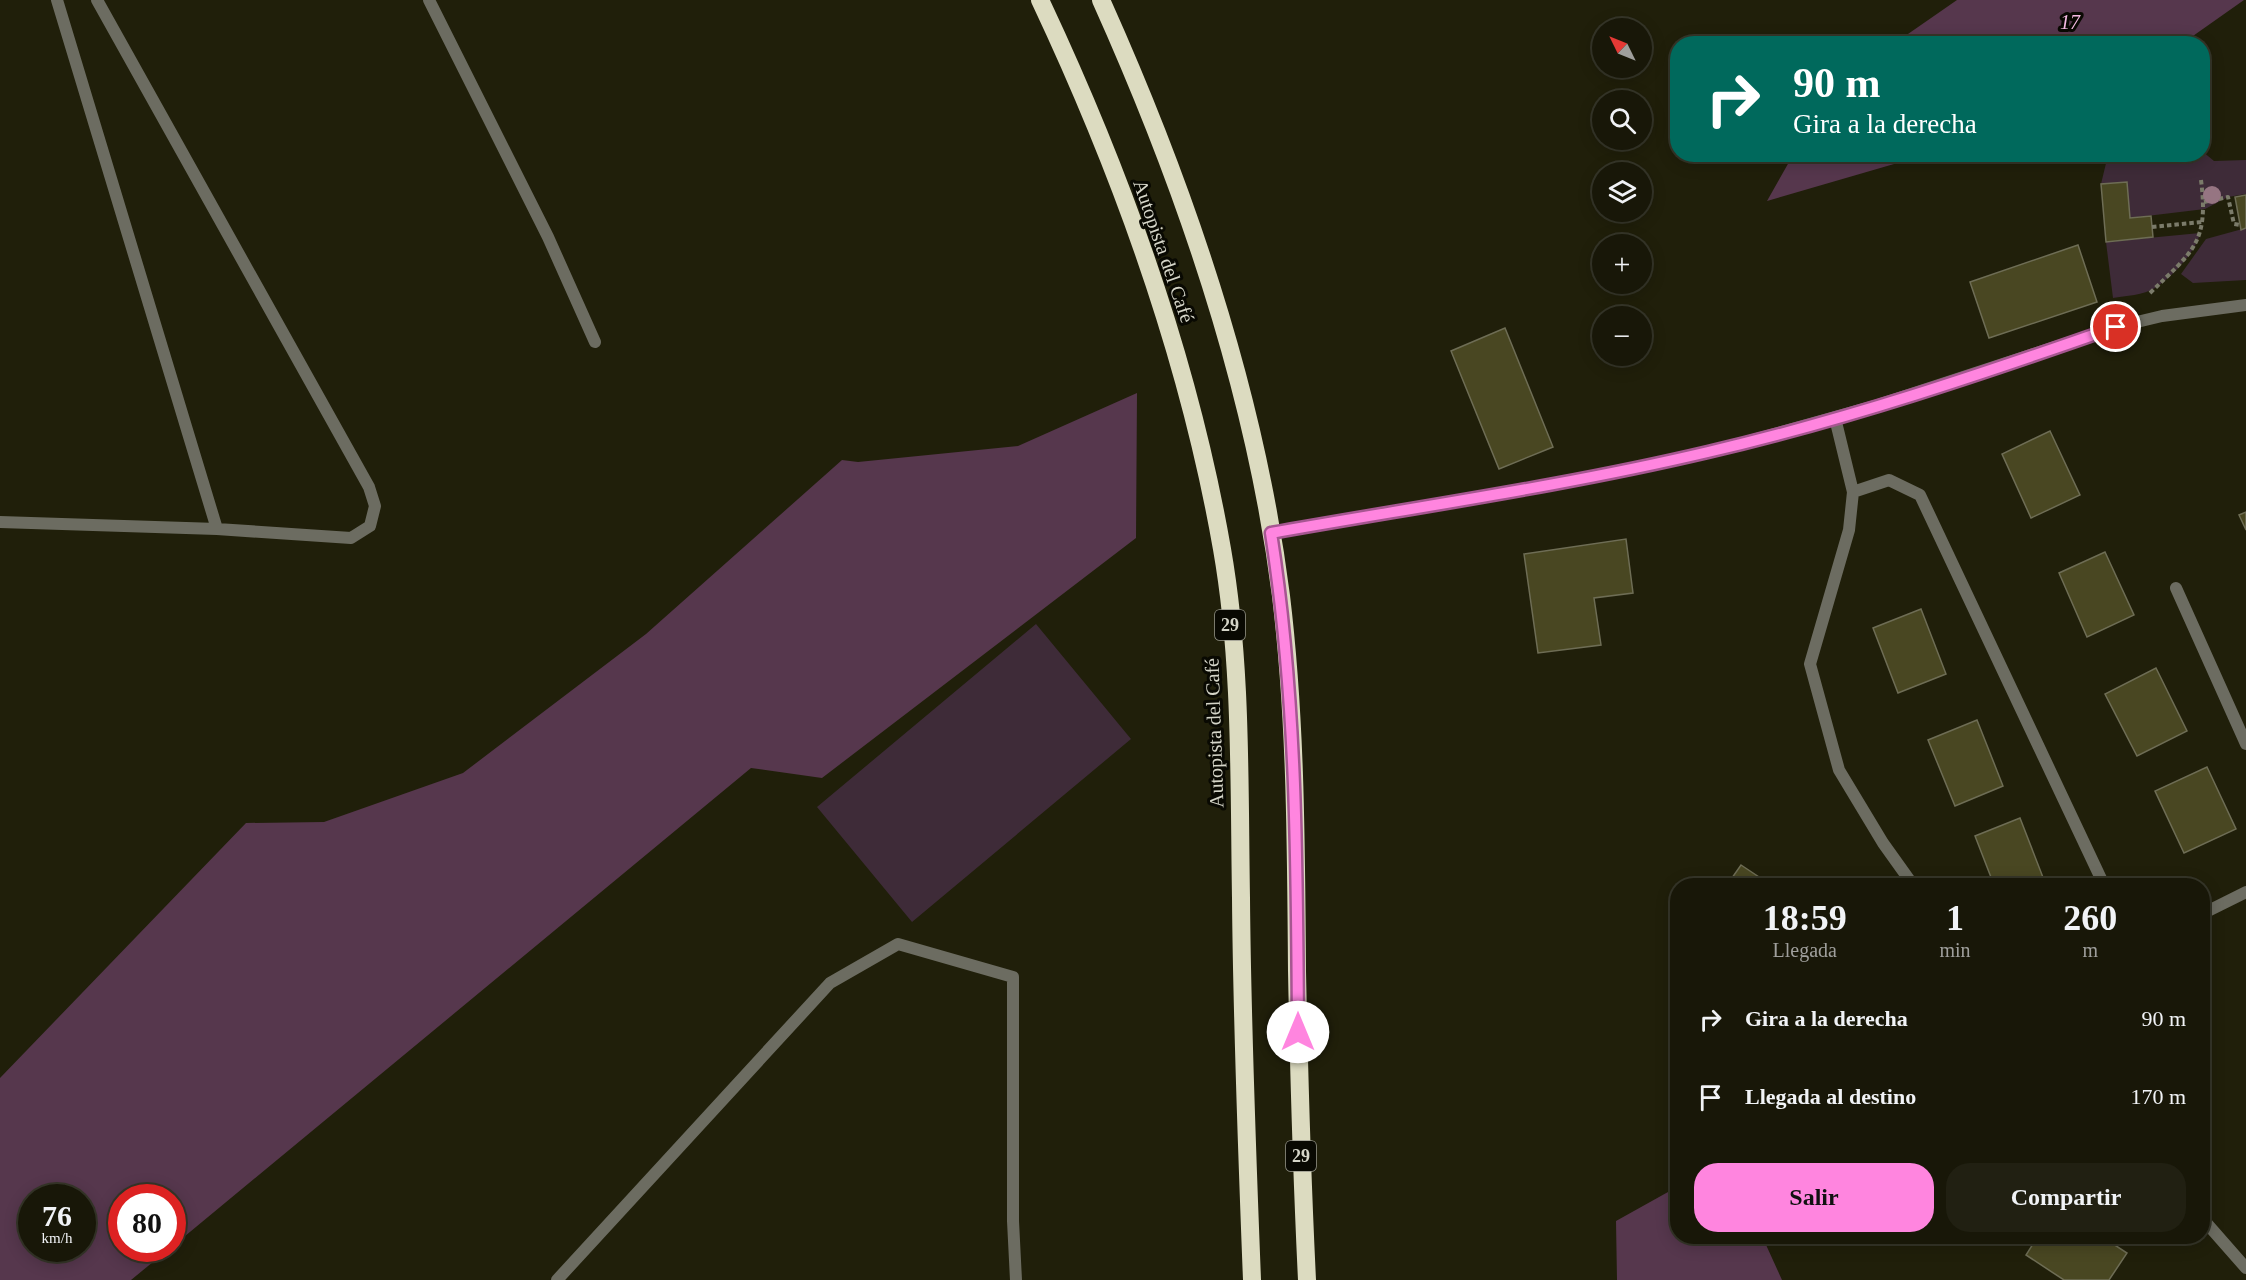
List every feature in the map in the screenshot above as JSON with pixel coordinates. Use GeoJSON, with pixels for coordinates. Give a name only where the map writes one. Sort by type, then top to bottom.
{"type":"FeatureCollection","features":[{"type":"Feature","properties":{"kind":"highway","name":"Autopista del Café"},"geometry":{"type":"LineString","coordinates":[[1040,0],[1095,124],[1159,302],[1190,405],[1222,552],[1233,646],[1239,767],[1242,1008],[1252,1280]]}},
{"type":"Feature","properties":{"kind":"highway","name":"Autopista del Café"},"geometry":{"type":"LineString","coordinates":[[1101,0],[1152,116],[1194,234],[1248,418],[1271,533],[1281,596],[1288,677],[1296,835],[1299,1092],[1307,1280]]}},
{"type":"Feature","properties":{"kind":"street"},"geometry":{"type":"LineString","coordinates":[[57,0],[217,530]]}},
{"type":"Feature","properties":{"kind":"street"},"geometry":{"type":"LineString","coordinates":[[0,522],[217,530],[351,538],[370,526],[375,506],[369,487],[97,0]]}},
{"type":"Feature","properties":{"kind":"street"},"geometry":{"type":"LineString","coordinates":[[429,0],[548,237],[595,342]]}},
{"type":"Feature","properties":{"kind":"street"},"geometry":{"type":"LineString","coordinates":[[1271,533],[1563,483],[1710,452],[1834,418],[2116,327],[2162,316],[2246,305]]}},
{"type":"Feature","properties":{"kind":"street"},"geometry":{"type":"LineString","coordinates":[[1834,418],[1853,492],[1849,530],[1810,664],[1839,770],[1882,843],[1908,878]]}},
{"type":"Feature","properties":{"kind":"street"},"geometry":{"type":"LineString","coordinates":[[1853,492],[1889,480],[1920,495],[2101,878]]}},
{"type":"Feature","properties":{"kind":"street"},"geometry":{"type":"LineString","coordinates":[[2176,588],[2246,744]]}},
{"type":"Feature","properties":{"kind":"street"},"geometry":{"type":"LineString","coordinates":[[2210,910],[2246,892]]}},
{"type":"Feature","properties":{"kind":"street"},"geometry":{"type":"LineString","coordinates":[[557,1280],[830,983],[898,944],[1013,977],[1013,1221],[1016,1280]]}},
{"type":"Feature","properties":{"kind":"street"},"geometry":{"type":"LineString","coordinates":[[2210,1227],[2246,1268]]}},
{"type":"Feature","properties":{"kind":"path"},"geometry":{"type":"LineString","coordinates":[[2116,327],[2173,273],[2198,241],[2204,202],[2201,180]]}},
{"type":"Feature","properties":{"kind":"path"},"geometry":{"type":"LineString","coordinates":[[2204,202],[2228,197],[2234,224],[2240,225]]}},
{"type":"Feature","properties":{"kind":"path"},"geometry":{"type":"LineString","coordinates":[[2152,227],[2202,222]]}},
{"type":"Feature","properties":{"kind":"shaded area"},"geometry":{"type":"Polygon","coordinates":[[[2210,158],[2214,161],[2246,160],[2246,194],[2228,197],[2205,209],[2130,218],[2127,182],[2101,184],[2106,162],[2210,162],[2210,158]]]}},
{"type":"Feature","properties":{"kind":"shaded area"},"geometry":{"type":"Polygon","coordinates":[[[2246,228],[2246,280],[2193,283],[2181,274],[2206,239],[2246,228]]]}},
{"type":"Feature","properties":{"kind":"shaded area"},"geometry":{"type":"Polygon","coordinates":[[[2200,233],[2188,256],[2161,284],[2145,292],[2113,298],[2106,242],[2200,233]]]}},
{"type":"Feature","properties":{"kind":"shaded area"},"geometry":{"type":"Polygon","coordinates":[[[1036,624],[1131,739],[912,922],[817,807],[1036,624]]]}},
{"type":"Feature","properties":{"kind":"green space","name":"17"},"geometry":{"type":"Polygon","coordinates":[[[1957,0],[2244,0],[2193,36],[1905,36],[1957,0]]]}},
{"type":"Feature","properties":{"kind":"green space"},"geometry":{"type":"Polygon","coordinates":[[[1789,162],[1901,162],[1767,201],[1789,162]]]}},
{"type":"Feature","properties":{"kind":"green space"},"geometry":{"type":"Polygon","coordinates":[[[1137,393],[1136,538],[822,778],[751,768],[186,1235],[186,1184],[108,1184],[108,1262],[153,1262],[131,1280],[0,1280],[0,1078],[246,823],[324,822],[463,773],[646,634],[842,460],[858,462],[1018,446],[1137,393]]]}},
{"type":"Feature","properties":{"kind":"green space"},"geometry":{"type":"Polygon","coordinates":[[[1670,1191],[1670,1244],[1766,1244],[1782,1280],[1617,1280],[1616,1221],[1670,1191]]]}},
{"type":"Feature","properties":{"kind":"building"},"geometry":{"type":"Polygon","coordinates":[[[2127,182],[2130,218],[2151,216],[2153,237],[2106,242],[2101,184],[2127,182]]]}},
{"type":"Feature","properties":{"kind":"building"},"geometry":{"type":"Polygon","coordinates":[[[2246,195],[2246,228],[2241,230],[2235,197],[2246,195]]]}},
{"type":"Feature","properties":{"kind":"building"},"geometry":{"type":"Polygon","coordinates":[[[2078,245],[2097,302],[1989,338],[1970,282],[2078,245]]]}},
{"type":"Feature","properties":{"kind":"building"},"geometry":{"type":"Polygon","coordinates":[[[1505,328],[1553,447],[1499,469],[1451,351],[1505,328]]]}},
{"type":"Feature","properties":{"kind":"building"},"geometry":{"type":"Polygon","coordinates":[[[2050,431],[2080,495],[2031,518],[2002,454],[2050,431]]]}},
{"type":"Feature","properties":{"kind":"building"},"geometry":{"type":"Polygon","coordinates":[[[2246,512],[2246,530],[2239,515],[2246,512]]]}},
{"type":"Feature","properties":{"kind":"building"},"geometry":{"type":"Polygon","coordinates":[[[1626,539],[1633,593],[1594,598],[1601,645],[1538,653],[1524,554],[1626,539]]]}},
{"type":"Feature","properties":{"kind":"building"},"geometry":{"type":"Polygon","coordinates":[[[2105,552],[2134,615],[2087,637],[2059,573],[2105,552]]]}},
{"type":"Feature","properties":{"kind":"building"},"geometry":{"type":"Polygon","coordinates":[[[1921,609],[1946,674],[1898,693],[1873,628],[1921,609]]]}},
{"type":"Feature","properties":{"kind":"building"},"geometry":{"type":"Polygon","coordinates":[[[2156,668],[2187,731],[2137,756],[2105,694],[2156,668]]]}},
{"type":"Feature","properties":{"kind":"building"},"geometry":{"type":"Polygon","coordinates":[[[1977,720],[2003,786],[1955,806],[1928,740],[1977,720]]]}},
{"type":"Feature","properties":{"kind":"building"},"geometry":{"type":"Polygon","coordinates":[[[2207,767],[2236,829],[2184,853],[2155,791],[2207,767]]]}},
{"type":"Feature","properties":{"kind":"building"},"geometry":{"type":"Polygon","coordinates":[[[2020,818],[2043,878],[1991,878],[1975,836],[2020,818]]]}},
{"type":"Feature","properties":{"kind":"building"},"geometry":{"type":"Polygon","coordinates":[[[1741,865],[1760,878],[1732,878],[1741,865]]]}},
{"type":"Feature","properties":{"kind":"building"},"geometry":{"type":"Polygon","coordinates":[[[2033,1244],[2113,1244],[2127,1253],[2109,1280],[2064,1280],[2026,1255],[2033,1244]]]}},
{"type":"Feature","properties":{"kind":"route"},"geometry":{"type":"LineString","coordinates":[[1298,1032],[1296,835],[1288,677],[1281,596],[1271,533],[1563,483],[1710,452],[1878,405],[2116,327]]}}]}
